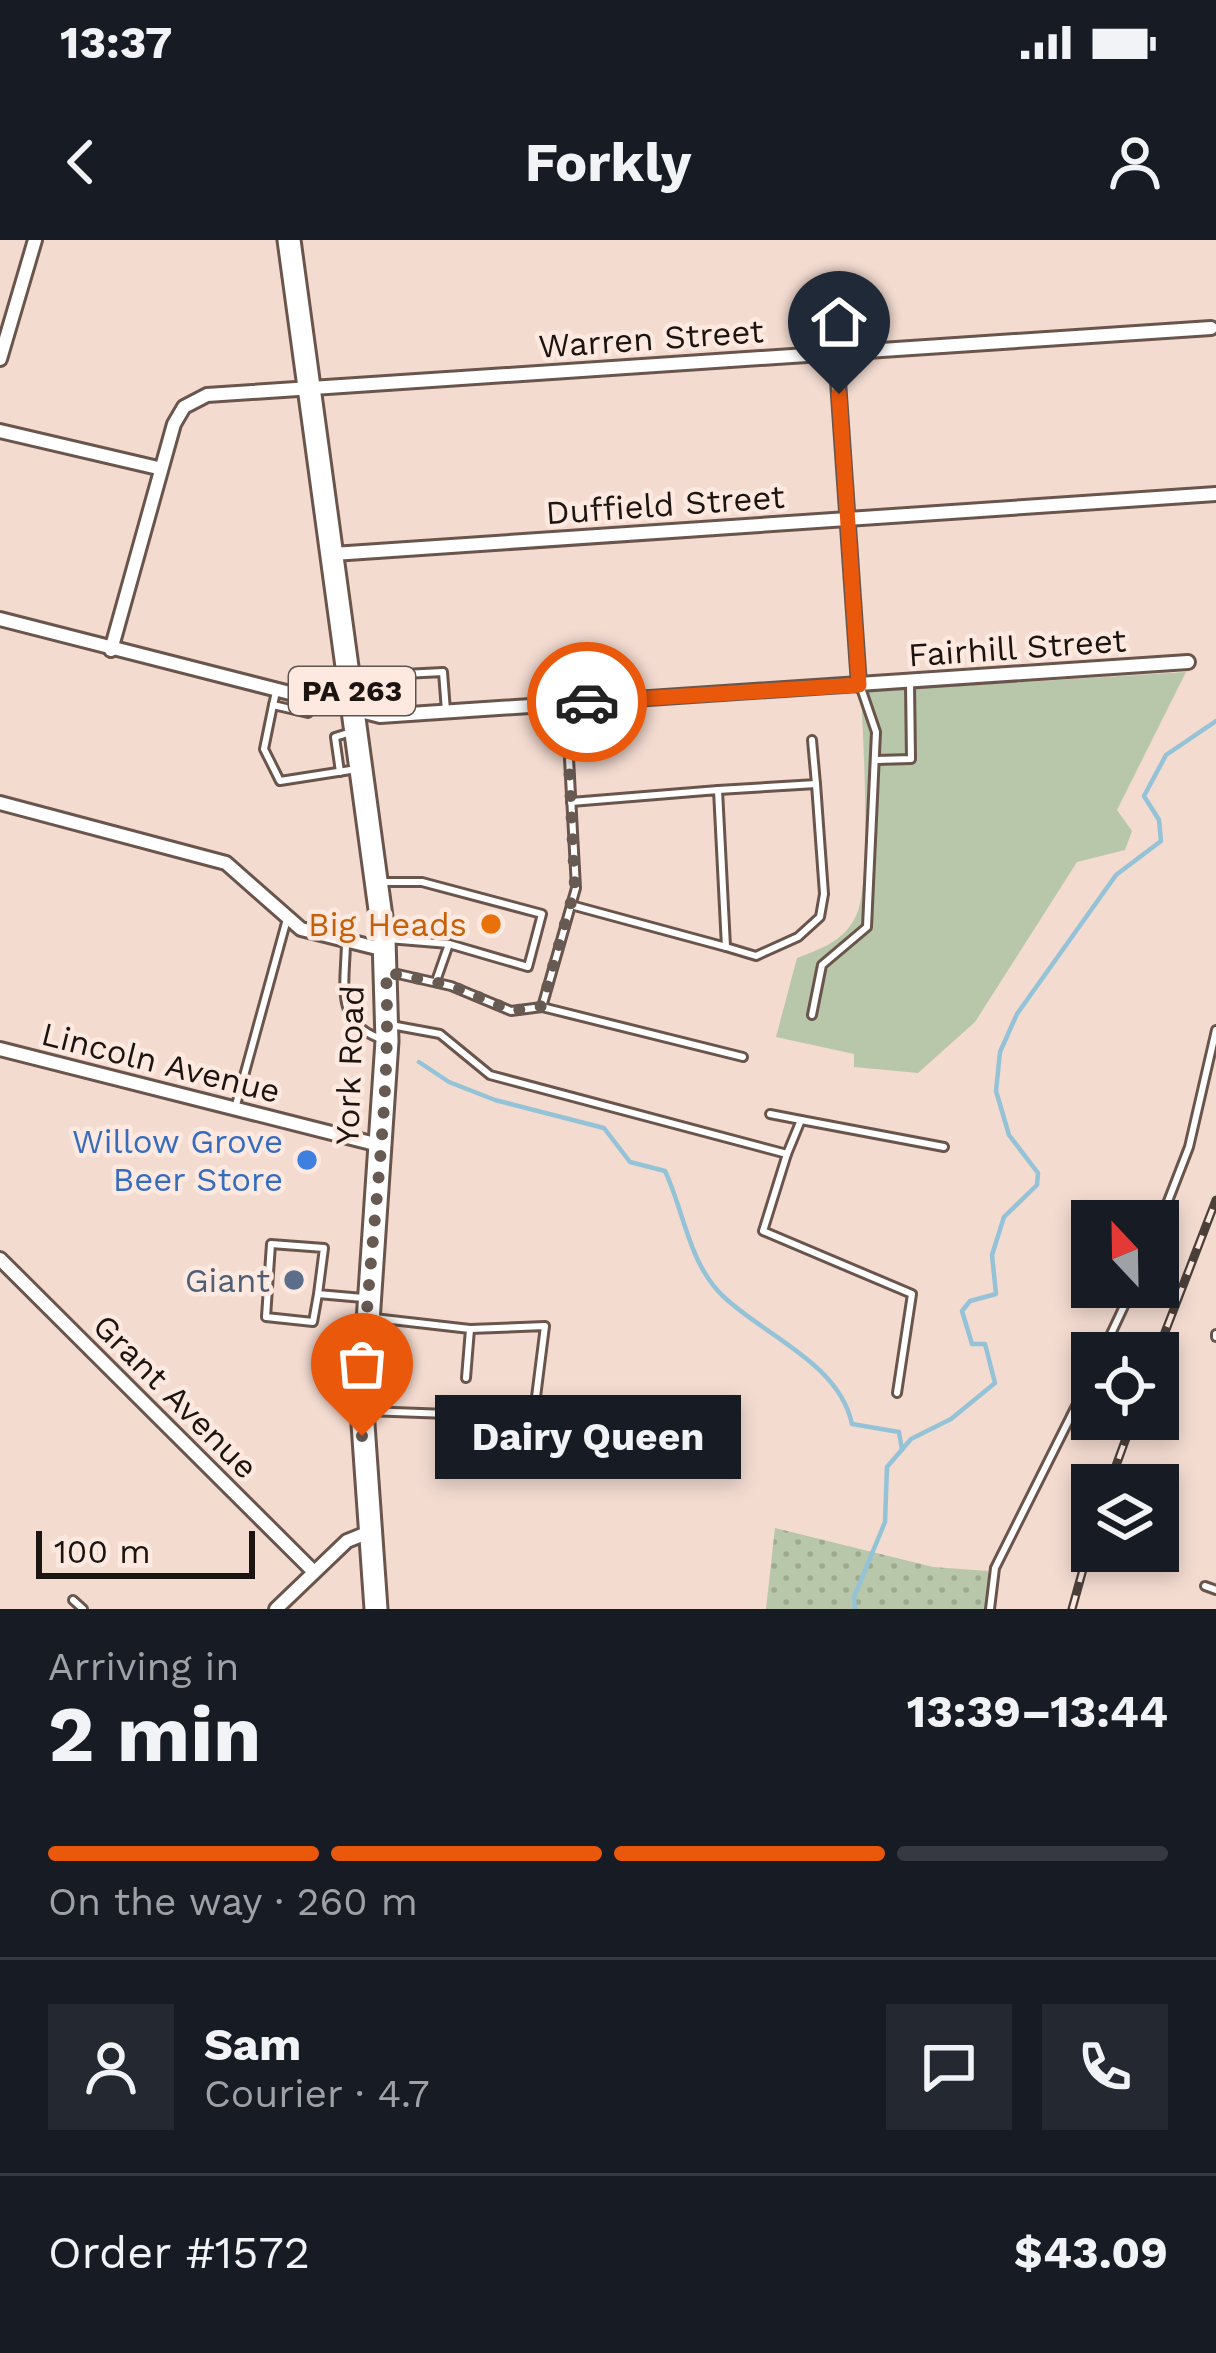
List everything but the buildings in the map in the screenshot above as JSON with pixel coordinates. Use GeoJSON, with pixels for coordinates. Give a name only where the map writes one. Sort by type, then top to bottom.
{"type":"FeatureCollection","features":[{"type":"Feature","properties":{"kind":"highway","name":"York Road"},"geometry":{"type":"LineString","coordinates":[[289,240],[356,722],[351,770],[378,882],[385,954],[387,1033],[362,1410],[376,1609]]}},
{"type":"Feature","properties":{"kind":"street"},"geometry":{"type":"LineString","coordinates":[[0,359],[35,240]]}},
{"type":"Feature","properties":{"kind":"street","name":"Warren Street"},"geometry":{"type":"LineString","coordinates":[[158,468],[184,407],[207,395],[1211,328]]}},
{"type":"Feature","properties":{"kind":"street"},"geometry":{"type":"LineString","coordinates":[[836,352],[859,685]]}},
{"type":"Feature","properties":{"kind":"street"},"geometry":{"type":"LineString","coordinates":[[0,430],[158,468],[111,650]]}},
{"type":"Feature","properties":{"kind":"street","name":"Duffield Street"},"geometry":{"type":"LineString","coordinates":[[333,554],[1216,494]]}},
{"type":"Feature","properties":{"kind":"street","name":"Fairhill Street"},"geometry":{"type":"LineString","coordinates":[[0,619],[274,699],[315,702],[356,722],[446,711],[1188,662]]}},
{"type":"Feature","properties":{"kind":"street"},"geometry":{"type":"LineString","coordinates":[[0,803],[226,863],[301,929],[385,954]]}},
{"type":"Feature","properties":{"kind":"street","name":"Lincoln Avenue"},"geometry":{"type":"LineString","coordinates":[[0,1048],[379,1145]]}},
{"type":"Feature","properties":{"kind":"street","name":"Grant Avenue"},"geometry":{"type":"LineString","coordinates":[[0,1259],[313,1571]]}},
{"type":"Feature","properties":{"kind":"street"},"geometry":{"type":"LineString","coordinates":[[277,1609],[346,1541],[367,1532]]}},
{"type":"Feature","properties":{"kind":"lane"},"geometry":{"type":"LineString","coordinates":[[384,675],[442,672],[446,711]]}},
{"type":"Feature","properties":{"kind":"lane"},"geometry":{"type":"LineString","coordinates":[[876,760],[910,759],[910,681]]}},
{"type":"Feature","properties":{"kind":"lane"},"geometry":{"type":"LineString","coordinates":[[812,1015],[822,964],[867,927],[876,732],[859,685]]}},
{"type":"Feature","properties":{"kind":"lane"},"geometry":{"type":"LineString","coordinates":[[274,699],[265,749],[277,778],[351,770]]}},
{"type":"Feature","properties":{"kind":"lane"},"geometry":{"type":"LineString","coordinates":[[542,1006],[575,888],[566,703]]}},
{"type":"Feature","properties":{"kind":"lane"},"geometry":{"type":"LineString","coordinates":[[571,905],[756,956],[798,938],[820,917],[824,894],[812,740]]}},
{"type":"Feature","properties":{"kind":"lane"},"geometry":{"type":"LineString","coordinates":[[572,802],[816,784]]}},
{"type":"Feature","properties":{"kind":"lane"},"geometry":{"type":"LineString","coordinates":[[718,790],[726,947]]}},
{"type":"Feature","properties":{"kind":"lane"},"geometry":{"type":"LineString","coordinates":[[378,882],[422,882],[542,914],[528,967],[448,944],[385,954]]}},
{"type":"Feature","properties":{"kind":"lane"},"geometry":{"type":"LineString","coordinates":[[236,1109],[287,919]]}},
{"type":"Feature","properties":{"kind":"lane"},"geometry":{"type":"LineString","coordinates":[[346,940],[352,1025],[387,1033],[440,1034],[490,1075],[787,1154]]}},
{"type":"Feature","properties":{"kind":"lane"},"geometry":{"type":"LineString","coordinates":[[436,981],[448,944]]}},
{"type":"Feature","properties":{"kind":"lane"},"geometry":{"type":"LineString","coordinates":[[385,954],[436,981],[512,1011],[542,1006],[743,1058]]}},
{"type":"Feature","properties":{"kind":"lane"},"geometry":{"type":"LineString","coordinates":[[1168,1200],[1189,1147],[1216,1030]]}},
{"type":"Feature","properties":{"kind":"lane"},"geometry":{"type":"LineString","coordinates":[[770,1114],[944,1147]]}},
{"type":"Feature","properties":{"kind":"lane"},"geometry":{"type":"LineString","coordinates":[[801,1120],[763,1231],[912,1294],[897,1393]]}},
{"type":"Feature","properties":{"kind":"lane"},"geometry":{"type":"LineString","coordinates":[[272,1244],[324,1248],[318,1294],[313,1322],[266,1317],[272,1244]]}},
{"type":"Feature","properties":{"kind":"lane"},"geometry":{"type":"LineString","coordinates":[[318,1294],[470,1329],[545,1326],[535,1406],[527,1417],[362,1410]]}},
{"type":"Feature","properties":{"kind":"lane"},"geometry":{"type":"LineString","coordinates":[[466,1378],[470,1329]]}},
{"type":"Feature","properties":{"kind":"lane"},"geometry":{"type":"LineString","coordinates":[[990,1609],[995,1568],[1071,1416]]}},
{"type":"Feature","properties":{"kind":"lane"},"geometry":{"type":"LineString","coordinates":[[1205,1586],[1216,1590]]}},
{"type":"Feature","properties":{"kind":"lane"},"geometry":{"type":"LineString","coordinates":[[73,1600],[83,1609]]}},
{"type":"Feature","properties":{"kind":"green space"},"geometry":{"type":"Polygon","coordinates":[[[1186,672],[1117,810],[1132,831],[1125,850],[1077,862],[975,1022],[918,1073],[854,1067],[854,1054],[776,1037],[797,958],[845,932],[861,899],[865,808],[861,692],[1186,672]]]}},
{"type":"Feature","properties":{"kind":"green space"},"geometry":{"type":"Polygon","coordinates":[[[775,1528],[933,1567],[988,1571],[994,1609],[766,1609],[775,1528]]]}},
{"type":"Feature","properties":{"kind":"waterway"},"geometry":{"type":"LineString","coordinates":[[855,1609],[854,1597],[885,1522],[887,1467],[911,1439],[951,1419],[995,1383],[985,1344],[972,1344],[962,1311],[970,1301],[996,1294],[992,1255],[1004,1217],[1037,1185],[1038,1173],[1009,1135],[996,1091],[1000,1052],[1017,1014],[1116,875],[1161,841],[1159,820],[1144,796],[1166,755],[1216,721]]}},
{"type":"Feature","properties":{"kind":"waterway"},"geometry":{"type":"LineString","coordinates":[[419,1062],[449,1082],[495,1100],[604,1128],[630,1162],[665,1171],[695,1254],[712,1284],[817,1367],[844,1403],[852,1424],[899,1432],[902,1450]]}},
{"type":"Feature","properties":{"kind":"railway"},"geometry":{"type":"LineString","coordinates":[[1165,1332],[1216,1200]]}},
{"type":"Feature","properties":{"kind":"railway"},"geometry":{"type":"LineString","coordinates":[[1117,1464],[1125,1440]]}},
{"type":"Feature","properties":{"kind":"railway"},"geometry":{"type":"LineString","coordinates":[[1072,1609],[1082,1572]]}},
{"type":"Feature","properties":{"kind":"way so far"},"geometry":{"type":"LineString","coordinates":[[362,1436],[365,1316],[387,1041],[386,972],[452,986],[512,1011],[528,1012],[542,1006],[575,888],[566,703],[587,702]]}},
{"type":"Feature","properties":{"kind":"place","name":"Big Heads"},"geometry":{"type":"Point","coordinates":[491,924]}},
{"type":"Feature","properties":{"kind":"place","name":"Willow Grove Beer Store"},"geometry":{"type":"Point","coordinates":[307,1160]}},
{"type":"Feature","properties":{"kind":"place","name":"Giant"},"geometry":{"type":"Point","coordinates":[294,1280]}},
{"type":"Feature","properties":{"kind":"place","name":"Dairy Queen"},"geometry":{"type":"Point","coordinates":[362,1436]}},
{"type":"Feature","properties":{"kind":"route"},"geometry":{"type":"LineString","coordinates":[[587,702],[859,685],[839,394]]}}]}
